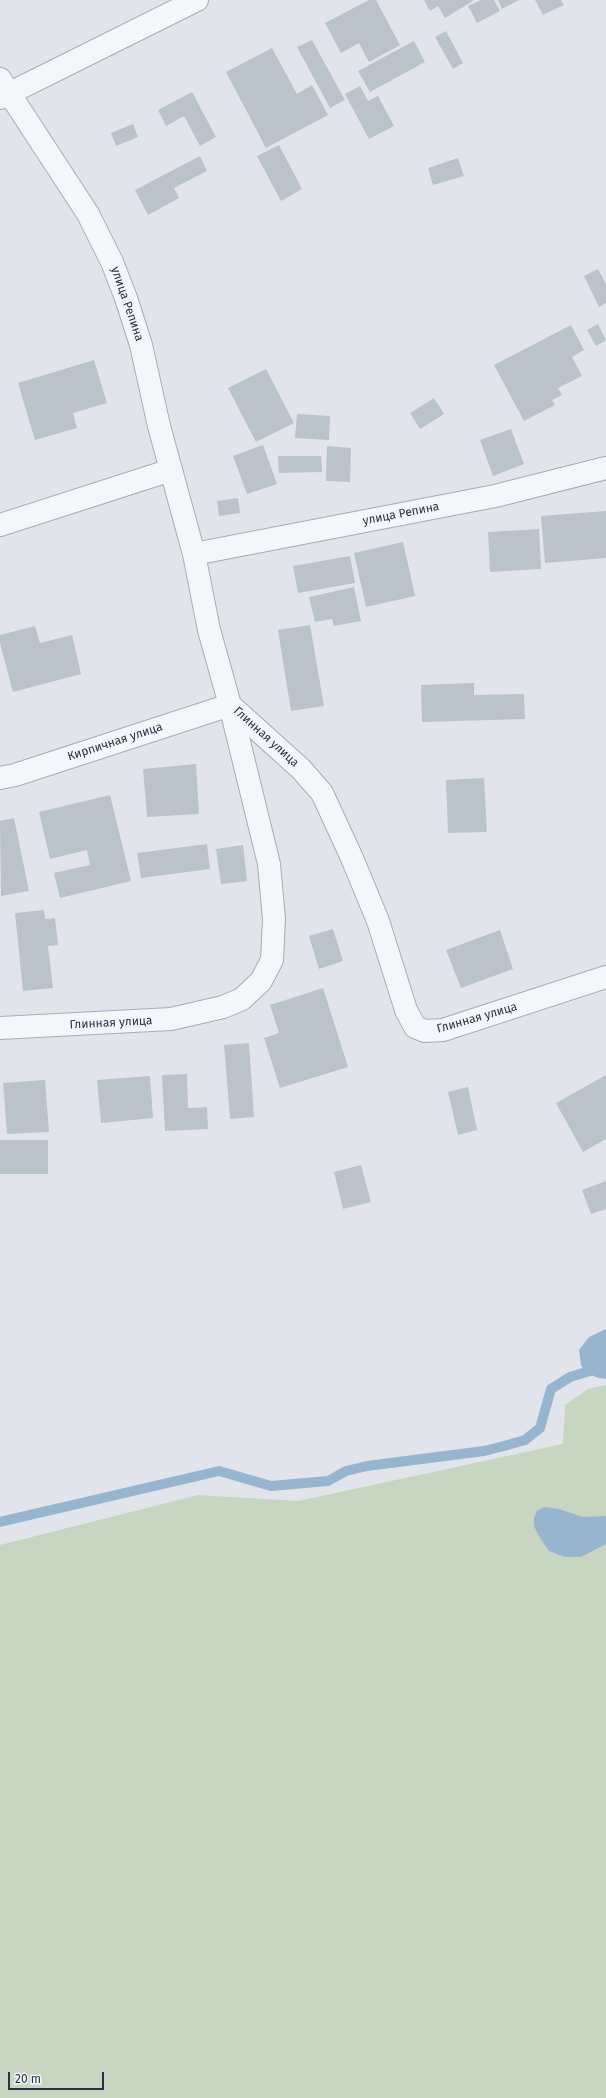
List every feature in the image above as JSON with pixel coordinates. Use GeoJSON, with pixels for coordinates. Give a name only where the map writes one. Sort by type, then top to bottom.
{"type":"FeatureCollection","features":[{"type":"Feature","properties":{"kind":"street"},"geometry":{"type":"LineString","coordinates":[[3,90],[196,0]]}},
{"type":"Feature","properties":{"kind":"street","name":"улица Репина"},"geometry":{"type":"LineString","coordinates":[[3,90],[88,214],[112,262],[126,298],[141,345],[171,470],[194,554],[208,630],[230,705]]}},
{"type":"Feature","properties":{"kind":"street","name":"улица Репина"},"geometry":{"type":"LineString","coordinates":[[194,554],[495,496],[606,468]]}},
{"type":"Feature","properties":{"kind":"street"},"geometry":{"type":"LineString","coordinates":[[0,525],[171,470]]}},
{"type":"Feature","properties":{"kind":"street","name":"Кирпичная улица"},"geometry":{"type":"LineString","coordinates":[[0,778],[15,775],[230,705]]}},
{"type":"Feature","properties":{"kind":"street","name":"Глинная улица"},"geometry":{"type":"LineString","coordinates":[[230,705],[301,769],[322,793],[352,858],[378,921],[406,1010],[415,1027],[425,1031],[443,1030],[606,977]]}},
{"type":"Feature","properties":{"kind":"street","name":"Глинная улица"},"geometry":{"type":"LineString","coordinates":[[0,1028],[171,1019],[223,1007],[242,999],[261,981],[272,960],[274,919],[269,864],[230,705]]}},
{"type":"Feature","properties":{"kind":"green space"},"geometry":{"type":"Polygon","coordinates":[[[606,1385],[606,2098],[0,2098],[0,1545],[198,1495],[298,1501],[563,1444],[565,1405],[588,1389],[606,1385]]]}},
{"type":"Feature","properties":{"kind":"water"},"geometry":{"type":"Polygon","coordinates":[[[606,1329],[606,1379],[598,1378],[585,1372],[581,1365],[579,1350],[589,1337],[606,1329]]]}},
{"type":"Feature","properties":{"kind":"water"},"geometry":{"type":"Polygon","coordinates":[[[544,1507],[559,1509],[583,1517],[606,1516],[606,1544],[581,1557],[565,1557],[549,1551],[534,1526],[534,1518],[537,1511],[544,1507]]]}},
{"type":"Feature","properties":{"kind":"building"},"geometry":{"type":"Polygon","coordinates":[[[369,0],[376,0],[400,45],[369,62],[359,43],[341,53],[325,23],[369,0]]]}},
{"type":"Feature","properties":{"kind":"building"},"geometry":{"type":"Polygon","coordinates":[[[424,0],[473,1],[445,18],[438,6],[430,11],[424,0]]]}},
{"type":"Feature","properties":{"kind":"building"},"geometry":{"type":"Polygon","coordinates":[[[481,0],[494,0],[500,11],[477,23],[468,6],[481,0]]]}},
{"type":"Feature","properties":{"kind":"building"},"geometry":{"type":"Polygon","coordinates":[[[498,0],[519,0],[502,9],[498,0]]]}},
{"type":"Feature","properties":{"kind":"building"},"geometry":{"type":"Polygon","coordinates":[[[535,0],[561,0],[564,5],[543,15],[535,0]]]}},
{"type":"Feature","properties":{"kind":"building"},"geometry":{"type":"Polygon","coordinates":[[[446,31],[463,63],[453,69],[435,37],[446,31]]]}},
{"type":"Feature","properties":{"kind":"building"},"geometry":{"type":"Polygon","coordinates":[[[312,40],[345,100],[330,108],[297,47],[312,40]]]}},
{"type":"Feature","properties":{"kind":"building"},"geometry":{"type":"Polygon","coordinates":[[[414,41],[425,62],[370,92],[358,71],[414,41]]]}},
{"type":"Feature","properties":{"kind":"building"},"geometry":{"type":"Polygon","coordinates":[[[272,48],[297,94],[312,85],[328,115],[266,148],[226,72],[272,48]]]}},
{"type":"Feature","properties":{"kind":"building"},"geometry":{"type":"Polygon","coordinates":[[[360,86],[368,101],[378,96],[394,126],[369,139],[345,94],[360,86]]]}},
{"type":"Feature","properties":{"kind":"building"},"geometry":{"type":"Polygon","coordinates":[[[192,92],[216,137],[200,146],[184,116],[166,126],[158,110],[192,92]]]}},
{"type":"Feature","properties":{"kind":"building"},"geometry":{"type":"Polygon","coordinates":[[[133,124],[138,137],[116,146],[111,133],[133,124]]]}},
{"type":"Feature","properties":{"kind":"building"},"geometry":{"type":"Polygon","coordinates":[[[279,145],[302,189],[281,201],[257,156],[279,145]]]}},
{"type":"Feature","properties":{"kind":"building"},"geometry":{"type":"Polygon","coordinates":[[[200,156],[207,171],[174,188],[179,198],[148,215],[135,190],[200,156]]]}},
{"type":"Feature","properties":{"kind":"building"},"geometry":{"type":"Polygon","coordinates":[[[458,158],[464,176],[433,185],[428,168],[458,158]]]}},
{"type":"Feature","properties":{"kind":"building"},"geometry":{"type":"Polygon","coordinates":[[[598,269],[606,284],[606,303],[599,307],[584,276],[598,269]]]}},
{"type":"Feature","properties":{"kind":"building"},"geometry":{"type":"Polygon","coordinates":[[[598,324],[606,340],[596,346],[587,330],[598,324]]]}},
{"type":"Feature","properties":{"kind":"building"},"geometry":{"type":"Polygon","coordinates":[[[571,325],[584,350],[572,357],[582,376],[558,388],[562,395],[552,400],[555,405],[524,421],[494,365],[571,325]]]}},
{"type":"Feature","properties":{"kind":"building"},"geometry":{"type":"Polygon","coordinates":[[[94,360],[107,403],[73,413],[77,428],[35,440],[18,383],[94,360]]]}},
{"type":"Feature","properties":{"kind":"building"},"geometry":{"type":"Polygon","coordinates":[[[266,369],[294,423],[256,442],[228,388],[266,369]]]}},
{"type":"Feature","properties":{"kind":"building"},"geometry":{"type":"Polygon","coordinates":[[[434,398],[444,414],[420,429],[410,413],[434,398]]]}},
{"type":"Feature","properties":{"kind":"building"},"geometry":{"type":"Polygon","coordinates":[[[297,414],[330,416],[329,440],[295,438],[297,414]]]}},
{"type":"Feature","properties":{"kind":"building"},"geometry":{"type":"Polygon","coordinates":[[[511,429],[524,464],[493,476],[480,440],[511,429]]]}},
{"type":"Feature","properties":{"kind":"building"},"geometry":{"type":"Polygon","coordinates":[[[263,445],[277,484],[247,494],[233,456],[263,445]]]}},
{"type":"Feature","properties":{"kind":"building"},"geometry":{"type":"Polygon","coordinates":[[[327,446],[351,448],[350,482],[326,481],[327,446]]]}},
{"type":"Feature","properties":{"kind":"building"},"geometry":{"type":"Polygon","coordinates":[[[278,456],[321,456],[322,472],[279,473],[278,456]]]}},
{"type":"Feature","properties":{"kind":"building"},"geometry":{"type":"Polygon","coordinates":[[[238,498],[240,513],[219,516],[217,501],[238,498]]]}},
{"type":"Feature","properties":{"kind":"building"},"geometry":{"type":"Polygon","coordinates":[[[606,511],[606,558],[545,563],[541,516],[606,511]]]}},
{"type":"Feature","properties":{"kind":"building"},"geometry":{"type":"Polygon","coordinates":[[[539,529],[541,569],[490,572],[488,532],[539,529]]]}},
{"type":"Feature","properties":{"kind":"building"},"geometry":{"type":"Polygon","coordinates":[[[403,542],[415,596],[366,607],[354,553],[403,542]]]}},
{"type":"Feature","properties":{"kind":"building"},"geometry":{"type":"Polygon","coordinates":[[[350,556],[355,583],[298,593],[293,566],[350,556]]]}},
{"type":"Feature","properties":{"kind":"building"},"geometry":{"type":"Polygon","coordinates":[[[354,587],[361,621],[334,626],[332,619],[315,622],[309,597],[354,587]]]}},
{"type":"Feature","properties":{"kind":"building"},"geometry":{"type":"Polygon","coordinates":[[[310,625],[324,706],[291,711],[278,630],[310,625]]]}},
{"type":"Feature","properties":{"kind":"building"},"geometry":{"type":"Polygon","coordinates":[[[35,626],[40,643],[72,635],[81,674],[13,692],[0,643],[0,635],[35,626]]]}},
{"type":"Feature","properties":{"kind":"building"},"geometry":{"type":"Polygon","coordinates":[[[474,683],[474,695],[524,694],[525,719],[422,722],[421,685],[474,683]]]}},
{"type":"Feature","properties":{"kind":"building"},"geometry":{"type":"Polygon","coordinates":[[[196,764],[199,814],[147,817],[143,769],[196,764]]]}},
{"type":"Feature","properties":{"kind":"building"},"geometry":{"type":"Polygon","coordinates":[[[484,778],[487,832],[448,833],[446,780],[484,778]]]}},
{"type":"Feature","properties":{"kind":"building"},"geometry":{"type":"Polygon","coordinates":[[[110,795],[131,881],[60,898],[54,873],[90,865],[87,850],[50,859],[39,812],[110,795]]]}},
{"type":"Feature","properties":{"kind":"building"},"geometry":{"type":"Polygon","coordinates":[[[14,818],[29,891],[1,896],[0,821],[14,818]]]}},
{"type":"Feature","properties":{"kind":"building"},"geometry":{"type":"Polygon","coordinates":[[[207,844],[210,869],[141,878],[137,853],[207,844]]]}},
{"type":"Feature","properties":{"kind":"building"},"geometry":{"type":"Polygon","coordinates":[[[243,845],[247,881],[221,884],[216,849],[243,845]]]}},
{"type":"Feature","properties":{"kind":"building"},"geometry":{"type":"Polygon","coordinates":[[[44,910],[45,919],[55,918],[58,945],[48,946],[53,988],[23,991],[15,913],[44,910]]]}},
{"type":"Feature","properties":{"kind":"building"},"geometry":{"type":"Polygon","coordinates":[[[333,929],[343,961],[319,969],[309,936],[333,929]]]}},
{"type":"Feature","properties":{"kind":"building"},"geometry":{"type":"Polygon","coordinates":[[[500,930],[513,969],[461,988],[446,950],[500,930]]]}},
{"type":"Feature","properties":{"kind":"building"},"geometry":{"type":"Polygon","coordinates":[[[323,988],[348,1067],[280,1088],[264,1038],[279,1033],[270,1005],[323,988]]]}},
{"type":"Feature","properties":{"kind":"building"},"geometry":{"type":"Polygon","coordinates":[[[249,1043],[254,1117],[230,1119],[224,1045],[249,1043]]]}},
{"type":"Feature","properties":{"kind":"building"},"geometry":{"type":"Polygon","coordinates":[[[187,1074],[188,1108],[207,1107],[208,1129],[165,1131],[162,1075],[187,1074]]]}},
{"type":"Feature","properties":{"kind":"building"},"geometry":{"type":"Polygon","coordinates":[[[606,1075],[606,1139],[583,1152],[556,1103],[606,1075]]]}},
{"type":"Feature","properties":{"kind":"building"},"geometry":{"type":"Polygon","coordinates":[[[150,1076],[153,1118],[101,1123],[97,1080],[150,1076]]]}},
{"type":"Feature","properties":{"kind":"building"},"geometry":{"type":"Polygon","coordinates":[[[45,1080],[49,1132],[7,1134],[3,1083],[45,1080]]]}},
{"type":"Feature","properties":{"kind":"building"},"geometry":{"type":"Polygon","coordinates":[[[468,1087],[477,1130],[458,1135],[448,1092],[468,1087]]]}},
{"type":"Feature","properties":{"kind":"building"},"geometry":{"type":"Polygon","coordinates":[[[0,1140],[48,1140],[48,1174],[0,1174],[0,1140]]]}},
{"type":"Feature","properties":{"kind":"building"},"geometry":{"type":"Polygon","coordinates":[[[361,1165],[371,1202],[343,1209],[334,1172],[361,1165]]]}},
{"type":"Feature","properties":{"kind":"building"},"geometry":{"type":"Polygon","coordinates":[[[606,1181],[606,1209],[591,1214],[582,1190],[606,1181]]]}},
{"type":"Feature","properties":{"kind":"waterway"},"geometry":{"type":"LineString","coordinates":[[0,1522],[219,1471],[271,1486],[328,1481],[346,1471],[367,1466],[484,1451],[504,1446],[525,1440],[540,1428],[551,1389],[570,1377],[606,1366]]}}]}
